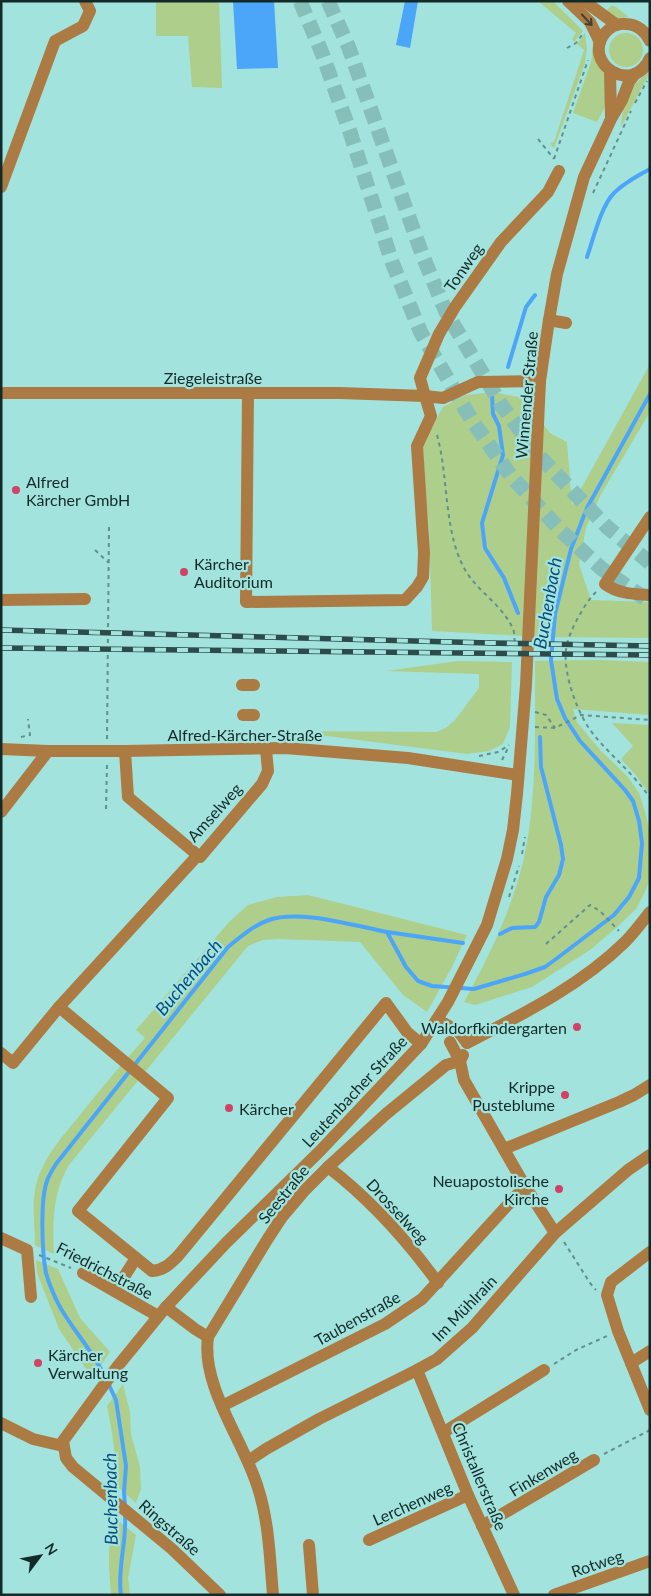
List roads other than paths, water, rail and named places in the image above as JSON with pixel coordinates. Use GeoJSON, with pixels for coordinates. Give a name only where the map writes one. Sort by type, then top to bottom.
{"type":"FeatureCollection","features":[{"type":"Feature","properties":{"kind":"street"},"geometry":{"type":"LineString","coordinates":[[1,187],[55,41],[83,26],[90,11],[85,1]]}},
{"type":"Feature","properties":{"kind":"street"},"geometry":{"type":"LineString","coordinates":[[568,1],[594,27],[600,42],[602,60],[610,71],[611,119]]}},
{"type":"Feature","properties":{"kind":"street"},"geometry":{"type":"LineString","coordinates":[[584,1],[617,25]]}},
{"type":"Feature","properties":{"kind":"street"},"geometry":{"type":"LineString","coordinates":[[600,42],[606,32],[617,25],[628,24],[643,25],[650,42]]}},
{"type":"Feature","properties":{"kind":"street","name":"Winnender Straße"},"geometry":{"type":"LineString","coordinates":[[526,685],[540,381],[557,274],[584,177],[629,82],[634,74],[645,67],[650,58]]}},
{"type":"Feature","properties":{"kind":"street"},"geometry":{"type":"LineString","coordinates":[[610,71],[625,76],[634,74]]}},
{"type":"Feature","properties":{"kind":"street","name":"Tonweg"},"geometry":{"type":"LineString","coordinates":[[425,396],[420,378],[439,334],[454,307],[501,242],[548,192],[559,171]]}},
{"type":"Feature","properties":{"kind":"street"},"geometry":{"type":"LineString","coordinates":[[549,320],[566,323]]}},
{"type":"Feature","properties":{"kind":"street","name":"Ziegeleistraße"},"geometry":{"type":"LineString","coordinates":[[1,393],[340,393],[443,398],[478,382],[540,381]]}},
{"type":"Feature","properties":{"kind":"street"},"geometry":{"type":"LineString","coordinates":[[248,393],[246,602],[405,600],[417,587],[422,577],[424,553],[417,446],[431,416],[425,396]]}},
{"type":"Feature","properties":{"kind":"street"},"geometry":{"type":"LineString","coordinates":[[650,517],[605,584],[629,594],[650,595]]}},
{"type":"Feature","properties":{"kind":"street"},"geometry":{"type":"LineString","coordinates":[[1,600],[85,599]]}},
{"type":"Feature","properties":{"kind":"street","name":"Leutenbacher Straße"},"geometry":{"type":"LineString","coordinates":[[63,1446],[66,1435],[162,1311],[221,1248],[346,1124],[421,1044],[435,1024],[461,978],[487,925],[507,859],[513,830],[526,685]]}},
{"type":"Feature","properties":{"kind":"street","name":"Alfred-Kärcher-Straße"},"geometry":{"type":"LineString","coordinates":[[1,749],[48,751],[318,750],[408,758],[518,775]]}},
{"type":"Feature","properties":{"kind":"street","name":"Amselweg"},"geometry":{"type":"LineString","coordinates":[[125,751],[128,797],[200,857],[262,784],[268,771],[266,749]]}},
{"type":"Feature","properties":{"kind":"street"},"geometry":{"type":"LineString","coordinates":[[1,812],[48,751]]}},
{"type":"Feature","properties":{"kind":"street"},"geometry":{"type":"LineString","coordinates":[[1,1054],[13,1063],[59,1008],[198,855]]}},
{"type":"Feature","properties":{"kind":"street"},"geometry":{"type":"LineString","coordinates":[[450,1042],[467,1043],[542,1004],[594,968],[627,940],[650,912]]}},
{"type":"Feature","properties":{"kind":"street"},"geometry":{"type":"LineString","coordinates":[[59,1008],[168,1098],[78,1211],[152,1271],[168,1266],[386,1003],[407,1032],[421,1044]]}},
{"type":"Feature","properties":{"kind":"street"},"geometry":{"type":"LineString","coordinates":[[435,1024],[458,1031],[467,1043]]}},
{"type":"Feature","properties":{"kind":"street"},"geometry":{"type":"LineString","coordinates":[[435,1024],[450,1042],[460,1061],[464,1080],[525,1186],[558,1236]]}},
{"type":"Feature","properties":{"kind":"street"},"geometry":{"type":"LineString","coordinates":[[460,1061],[467,1043]]}},
{"type":"Feature","properties":{"kind":"street","name":"Seestraße"},"geometry":{"type":"LineString","coordinates":[[208,1337],[282,1217],[304,1191],[386,1114],[446,1065],[460,1061]]}},
{"type":"Feature","properties":{"kind":"street"},"geometry":{"type":"LineString","coordinates":[[504,1149],[619,1102],[650,1085]]}},
{"type":"Feature","properties":{"kind":"street","name":"Im Mühlrain"},"geometry":{"type":"LineString","coordinates":[[248,1461],[319,1419],[437,1358],[472,1328],[558,1236],[628,1170],[650,1154]]}},
{"type":"Feature","properties":{"kind":"street","name":"Drosselweg"},"geometry":{"type":"LineString","coordinates":[[328,1167],[371,1203],[408,1244],[438,1283]]}},
{"type":"Feature","properties":{"kind":"street","name":"Taubenstraße"},"geometry":{"type":"LineString","coordinates":[[222,1406],[385,1324],[422,1299],[525,1186]]}},
{"type":"Feature","properties":{"kind":"street"},"geometry":{"type":"LineString","coordinates":[[1,1238],[32,1252],[31,1297]]}},
{"type":"Feature","properties":{"kind":"street"},"geometry":{"type":"LineString","coordinates":[[650,1252],[611,1282],[607,1295],[618,1331],[650,1410]]}},
{"type":"Feature","properties":{"kind":"street"},"geometry":{"type":"LineString","coordinates":[[115,1292],[136,1258]]}},
{"type":"Feature","properties":{"kind":"street","name":"Friedrichstraße"},"geometry":{"type":"LineString","coordinates":[[83,1273],[115,1292],[162,1311]]}},
{"type":"Feature","properties":{"kind":"street"},"geometry":{"type":"LineString","coordinates":[[162,1311],[208,1337],[206,1351],[209,1370],[222,1406],[248,1461],[265,1515],[274,1595]]}},
{"type":"Feature","properties":{"kind":"street"},"geometry":{"type":"LineString","coordinates":[[631,1363],[650,1351]]}},
{"type":"Feature","properties":{"kind":"street","name":"Christallerstraße"},"geometry":{"type":"LineString","coordinates":[[417,1370],[444,1432],[468,1495],[514,1595]]}},
{"type":"Feature","properties":{"kind":"street"},"geometry":{"type":"LineString","coordinates":[[444,1432],[544,1370]]}},
{"type":"Feature","properties":{"kind":"street"},"geometry":{"type":"LineString","coordinates":[[1,1423],[33,1439],[63,1446]]}},
{"type":"Feature","properties":{"kind":"street","name":"Ringstraße"},"geometry":{"type":"LineString","coordinates":[[63,1446],[66,1458],[73,1467],[172,1549],[220,1595]]}},
{"type":"Feature","properties":{"kind":"street","name":"Finkenweg"},"geometry":{"type":"LineString","coordinates":[[482,1526],[594,1460]]}},
{"type":"Feature","properties":{"kind":"street","name":"Lerchenweg"},"geometry":{"type":"LineString","coordinates":[[369,1540],[468,1495]]}},
{"type":"Feature","properties":{"kind":"street"},"geometry":{"type":"LineString","coordinates":[[309,1545],[313,1595]]}},
{"type":"Feature","properties":{"kind":"street","name":"Rotweg"},"geometry":{"type":"LineString","coordinates":[[554,1595],[648,1566]]}},
{"type":"Feature","properties":{"kind":"water"},"geometry":{"type":"Polygon","coordinates":[[[233,1],[274,1],[278,68],[237,69],[233,1]]]}},
{"type":"Feature","properties":{"kind":"water"},"geometry":{"type":"Polygon","coordinates":[[[405,1],[418,1],[410,48],[396,45],[405,1]]]}},
{"type":"Feature","properties":{"kind":"waterway"},"geometry":{"type":"LineString","coordinates":[[587,257],[601,214],[609,199],[622,186],[650,169]]}},
{"type":"Feature","properties":{"kind":"waterway"},"geometry":{"type":"LineString","coordinates":[[508,367],[526,307],[535,295]]}},
{"type":"Feature","properties":{"kind":"waterway","name":"Buchenbach"},"geometry":{"type":"LineString","coordinates":[[105,1377],[96,1360],[61,1308],[46,1273],[42,1227],[43,1201],[47,1181],[56,1164],[228,947],[242,935],[263,922],[281,917],[311,917],[387,932],[406,967],[418,981],[432,986],[474,989],[545,967],[614,915],[629,897],[639,878],[642,843],[639,821],[633,801],[580,741],[565,718],[557,699],[551,660],[555,614],[571,549],[587,508],[650,394]]}},
{"type":"Feature","properties":{"kind":"waterway"},"geometry":{"type":"LineString","coordinates":[[492,395],[493,414],[499,426],[503,455],[482,523],[485,548],[504,578],[518,613]]}},
{"type":"Feature","properties":{"kind":"waterway"},"geometry":{"type":"LineString","coordinates":[[500,934],[512,928],[535,927],[539,922],[546,897],[559,875],[563,859],[541,767],[540,737]]}},
{"type":"Feature","properties":{"kind":"waterway"},"geometry":{"type":"LineString","coordinates":[[387,932],[463,943]]}},
{"type":"Feature","properties":{"kind":"waterway","name":"Buchenbach"},"geometry":{"type":"LineString","coordinates":[[108,1383],[116,1400],[126,1466],[125,1506]]}},
{"type":"Feature","properties":{"kind":"waterway","name":"Buchenbach"},"geometry":{"type":"LineString","coordinates":[[121,1595],[120,1575],[125,1535],[125,1515]]}},
{"type":"Feature","properties":{"kind":"tunnel"},"geometry":{"type":"LineString","coordinates":[[300,1],[322,53],[350,132],[392,262],[421,333],[471,419],[511,476],[561,531],[602,569],[650,602]]}},
{"type":"Feature","properties":{"kind":"tunnel"},"geometry":{"type":"LineString","coordinates":[[328,1],[349,48],[422,254],[446,312],[502,406],[540,457],[607,527],[650,563]]}},
{"type":"Feature","properties":{"kind":"railway"},"geometry":{"type":"LineString","coordinates":[[1,630],[650,646]]}},
{"type":"Feature","properties":{"kind":"railway"},"geometry":{"type":"LineString","coordinates":[[1,648],[650,655]]}},
{"type":"Feature","properties":{"kind":"place","name":"Alfred Kärcher GmbH"},"geometry":{"type":"Point","coordinates":[16,490]}},
{"type":"Feature","properties":{"kind":"place","name":"Kärcher Auditorium"},"geometry":{"type":"Point","coordinates":[184,572]}},
{"type":"Feature","properties":{"kind":"place","name":"Waldorfkindergarten"},"geometry":{"type":"Point","coordinates":[577,1027]}},
{"type":"Feature","properties":{"kind":"place","name":"Krippe Pusteblume"},"geometry":{"type":"Point","coordinates":[565,1095]}},
{"type":"Feature","properties":{"kind":"place","name":"Kärcher"},"geometry":{"type":"Point","coordinates":[229,1108]}},
{"type":"Feature","properties":{"kind":"place","name":"Neuapostolische Kirche"},"geometry":{"type":"Point","coordinates":[559,1189]}},
{"type":"Feature","properties":{"kind":"place","name":"Kärcher Verwaltung"},"geometry":{"type":"Point","coordinates":[38,1363]}}]}
